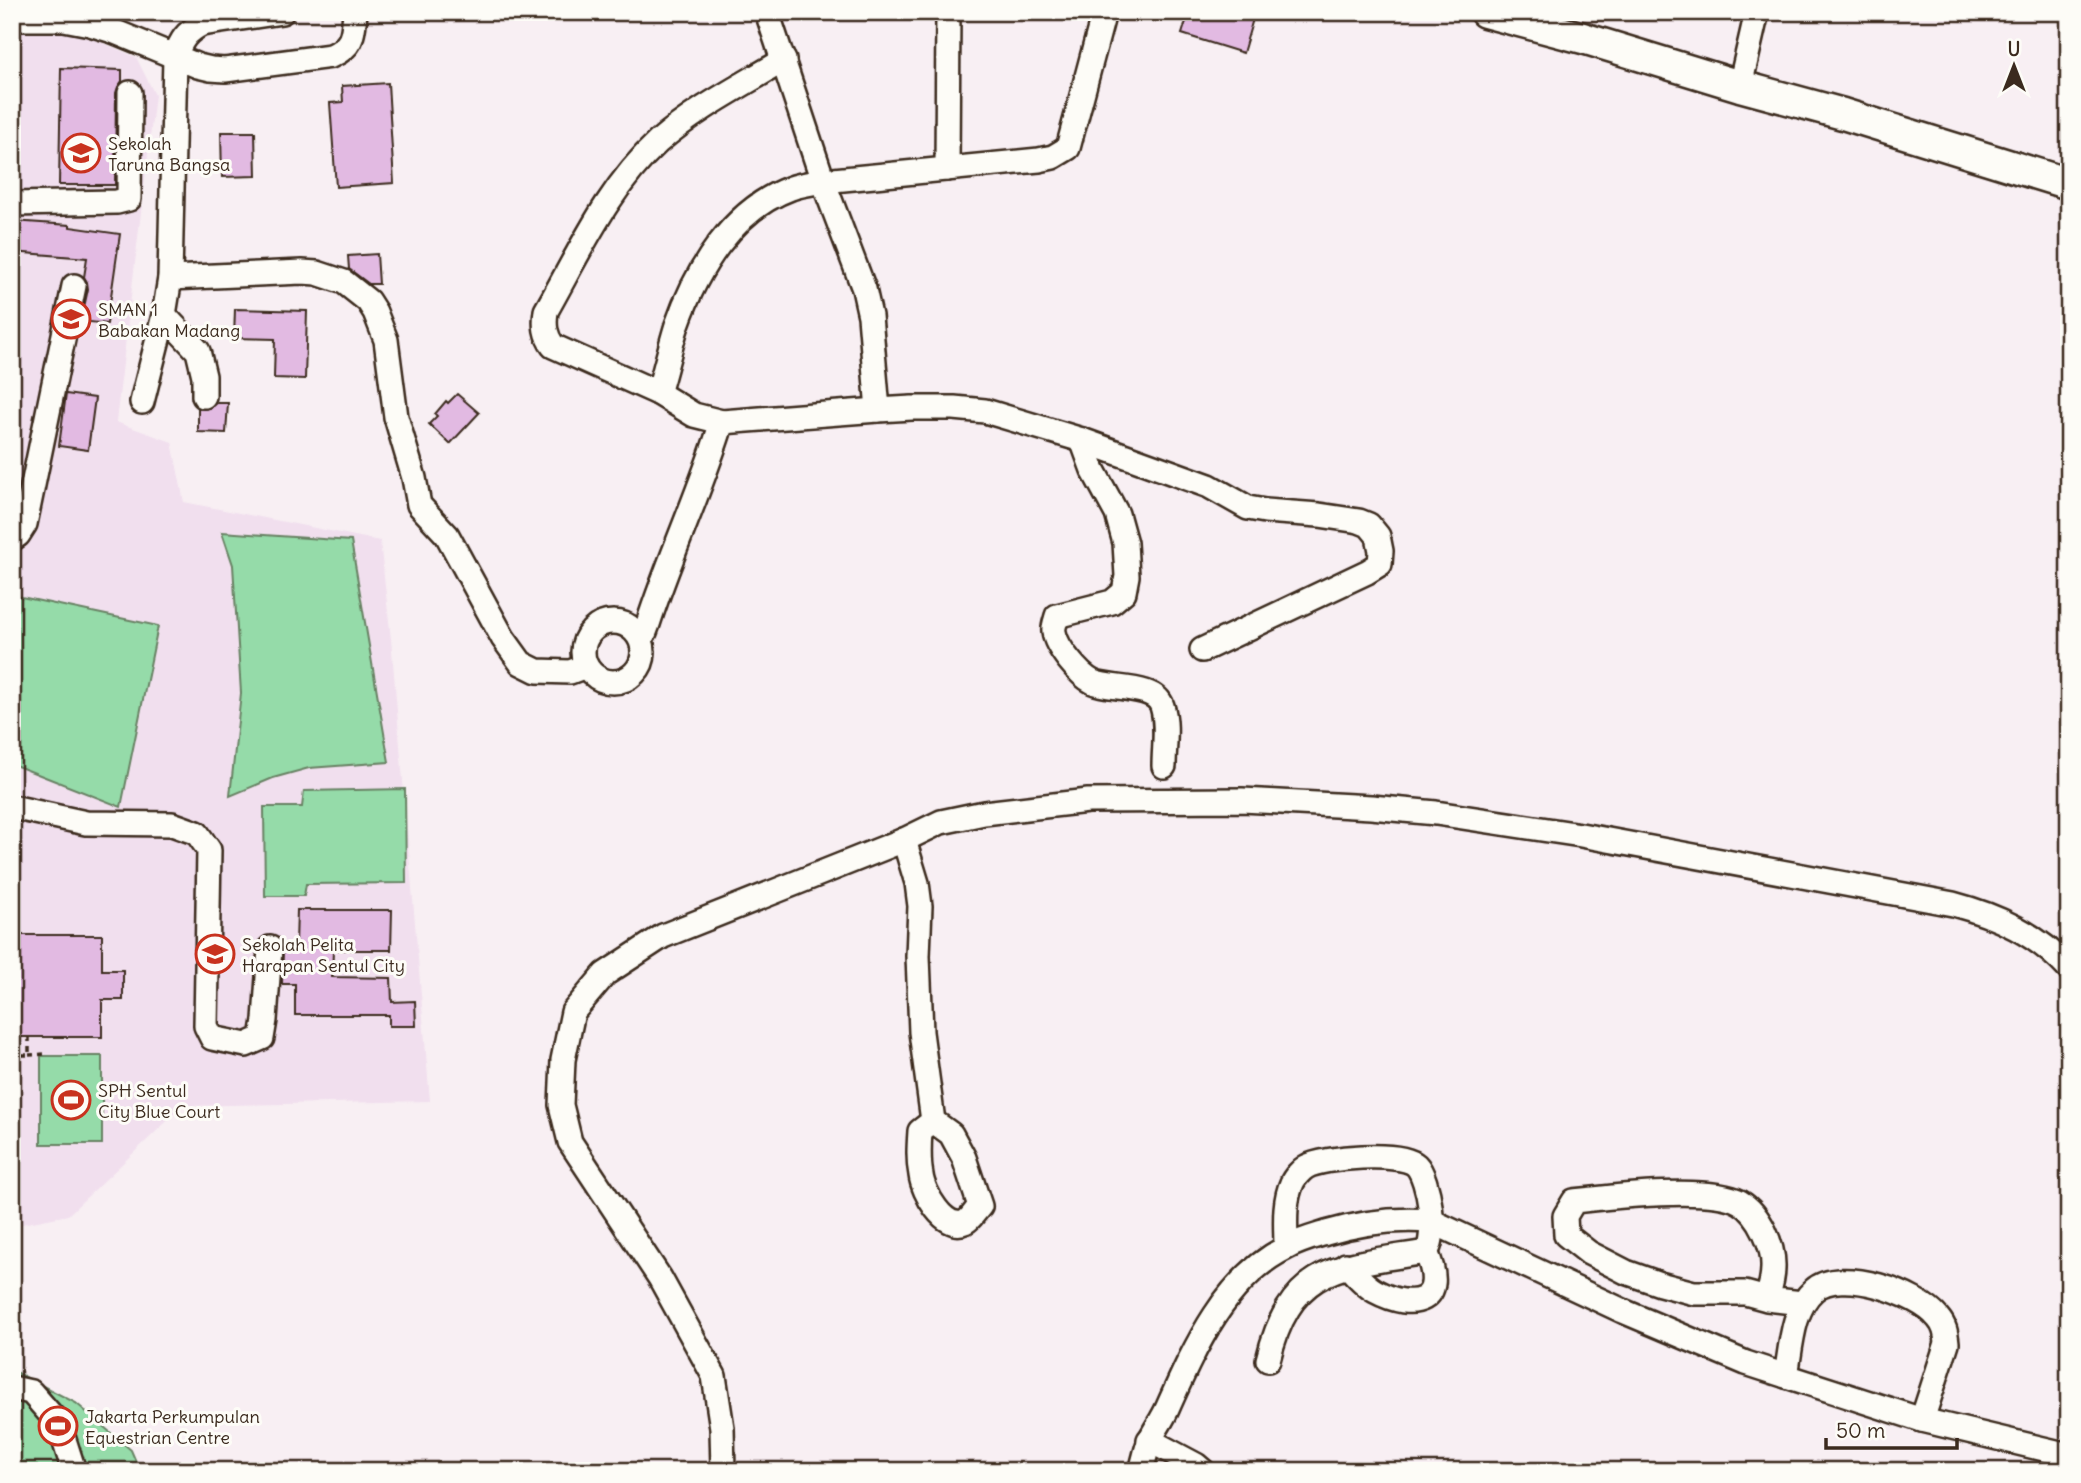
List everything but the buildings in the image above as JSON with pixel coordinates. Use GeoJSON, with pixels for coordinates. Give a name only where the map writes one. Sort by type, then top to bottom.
{"type":"FeatureCollection","features":[{"type":"Feature","properties":{"kind":"main road"},"geometry":{"type":"LineString","coordinates":[[1485,12],[1843,114],[2069,184]]}},
{"type":"Feature","properties":{"kind":"street"},"geometry":{"type":"LineString","coordinates":[[13,12],[13,19],[65,16],[113,31],[198,66],[225,69],[331,56],[341,52],[349,45],[355,12]]}},
{"type":"Feature","properties":{"kind":"street"},"geometry":{"type":"LineString","coordinates":[[142,402],[164,315],[170,278],[175,57],[181,39],[202,24],[282,12]]}},
{"type":"Feature","properties":{"kind":"street"},"geometry":{"type":"LineString","coordinates":[[767,12],[823,181],[867,301],[878,410]]}},
{"type":"Feature","properties":{"kind":"street"},"geometry":{"type":"LineString","coordinates":[[947,169],[948,12]]}},
{"type":"Feature","properties":{"kind":"street"},"geometry":{"type":"LineString","coordinates":[[658,393],[686,302],[714,252],[731,230],[772,196],[793,187],[823,181],[1039,160],[1053,157],[1068,148],[1102,12]]}},
{"type":"Feature","properties":{"kind":"street"},"geometry":{"type":"LineString","coordinates":[[1740,86],[1757,12]]}},
{"type":"Feature","properties":{"kind":"street"},"geometry":{"type":"LineString","coordinates":[[784,60],[703,108],[658,143],[640,161],[606,204],[546,311],[545,328],[548,339],[553,346],[658,393],[694,415],[722,422],[912,408],[985,411],[1082,440],[1209,486],[1248,508],[1359,521],[1369,525],[1378,536],[1380,564],[1202,650]]}},
{"type":"Feature","properties":{"kind":"street"},"geometry":{"type":"LineString","coordinates":[[12,204],[117,202],[129,199],[130,93]]}},
{"type":"Feature","properties":{"kind":"street"},"geometry":{"type":"LineString","coordinates":[[170,278],[317,272],[344,282],[362,296],[376,312],[386,340],[396,417],[419,505],[447,535],[503,638],[521,663],[537,671],[554,673],[570,672],[586,666]]}},
{"type":"Feature","properties":{"kind":"street"},"geometry":{"type":"LineString","coordinates":[[12,539],[25,524],[74,286]]}},
{"type":"Feature","properties":{"kind":"street"},"geometry":{"type":"LineString","coordinates":[[164,315],[198,351],[204,376],[204,396]]}},
{"type":"Feature","properties":{"kind":"street"},"geometry":{"type":"LineString","coordinates":[[640,637],[645,632],[722,422]]}},
{"type":"Feature","properties":{"kind":"street"},"geometry":{"type":"LineString","coordinates":[[1082,440],[1093,470],[1118,514],[1125,543],[1127,576],[1124,592],[1112,602],[1057,616],[1054,632],[1069,662],[1094,682],[1140,691],[1156,698],[1162,705],[1165,729],[1164,766]]}},
{"type":"Feature","properties":{"kind":"street"},"geometry":{"type":"LineString","coordinates":[[611,621],[628,625],[640,637],[644,654],[638,670],[632,676],[624,680],[607,681],[599,679],[586,666],[584,641],[602,623],[611,621]]}},
{"type":"Feature","properties":{"kind":"street"},"geometry":{"type":"LineString","coordinates":[[723,1471],[722,1428],[714,1376],[660,1278],[570,1142],[561,1105],[563,1060],[573,1012],[605,974],[663,936],[904,840],[941,822],[984,813],[1088,801],[1242,800],[1436,813],[1581,835],[1953,904],[2017,927],[2054,953],[2069,969]]}},
{"type":"Feature","properties":{"kind":"street"},"geometry":{"type":"LineString","coordinates":[[12,807],[86,823],[172,824],[197,833],[209,850],[206,1026],[212,1038],[246,1045],[262,1038],[270,948]]}},
{"type":"Feature","properties":{"kind":"street"},"geometry":{"type":"LineString","coordinates":[[904,840],[917,883],[920,906],[918,956],[921,1031],[933,1122]]}},
{"type":"Feature","properties":{"kind":"street"},"geometry":{"type":"LineString","coordinates":[[1268,1360],[1277,1326],[1286,1310],[1314,1280],[1346,1265],[1426,1252],[1430,1247],[1428,1188],[1417,1166],[1404,1158],[1362,1157],[1306,1167],[1292,1181],[1286,1208],[1286,1247]]}},
{"type":"Feature","properties":{"kind":"street"},"geometry":{"type":"LineString","coordinates":[[1768,1299],[1773,1269],[1768,1238],[1756,1218],[1741,1203],[1716,1195],[1613,1196],[1574,1201],[1565,1216],[1566,1235],[1589,1253],[1626,1272],[1694,1293],[1737,1293],[1768,1299],[1802,1303]]}},
{"type":"Feature","properties":{"kind":"street"},"geometry":{"type":"LineString","coordinates":[[1141,1471],[1149,1440],[1167,1410],[1184,1369],[1217,1312],[1236,1288],[1269,1258],[1286,1247],[1345,1228],[1401,1219],[1431,1221],[1699,1345],[1746,1363],[1922,1420],[2069,1455]]}},
{"type":"Feature","properties":{"kind":"street"},"geometry":{"type":"LineString","coordinates":[[1346,1265],[1372,1290],[1401,1301],[1419,1302],[1431,1293],[1433,1284],[1432,1269],[1426,1252]]}},
{"type":"Feature","properties":{"kind":"street"},"geometry":{"type":"LineString","coordinates":[[1786,1376],[1792,1338],[1802,1303],[1815,1288],[1827,1282],[1842,1280],[1871,1284],[1923,1305],[1937,1317],[1946,1330],[1947,1343],[1922,1420]]}},
{"type":"Feature","properties":{"kind":"street"},"geometry":{"type":"LineString","coordinates":[[12,1388],[31,1392],[59,1424],[74,1471]]}},
{"type":"Feature","properties":{"kind":"street"},"geometry":{"type":"LineString","coordinates":[[1149,1440],[1203,1471]]}},
{"type":"Feature","properties":{"kind":"path"},"geometry":{"type":"LineString","coordinates":[[29,1037],[29,1055]]}},
{"type":"Feature","properties":{"kind":"path"},"geometry":{"type":"LineString","coordinates":[[12,1055],[46,1056]]}},
{"type":"Feature","properties":{"kind":"path"},"geometry":{"type":"LineString","coordinates":[[12,1081],[12,1159]]}},
{"type":"Feature","properties":{"kind":"shaded area","name":"Sekolah Pelita Harapan Sentul City"},"geometry":{"type":"Polygon","coordinates":[[[12,25],[63,26],[136,57],[155,95],[116,422],[172,442],[184,502],[380,541],[391,639],[430,1101],[183,1106],[68,1215],[12,1226],[12,764],[121,807],[158,626],[12,595],[12,25]]]}},
{"type":"Feature","properties":{"kind":"green space"},"geometry":{"type":"Polygon","coordinates":[[[222,532],[351,541],[389,762],[309,768],[273,778],[230,796],[241,693],[233,565],[222,532]]]}},
{"type":"Feature","properties":{"kind":"green space"},"geometry":{"type":"Polygon","coordinates":[[[12,595],[158,626],[121,807],[12,764],[12,595]]]}},
{"type":"Feature","properties":{"kind":"green space"},"geometry":{"type":"Polygon","coordinates":[[[405,789],[406,883],[306,884],[304,896],[265,896],[264,807],[302,807],[304,791],[405,789]]]}},
{"type":"Feature","properties":{"kind":"green space","name":"SPH Sentul City Blue Court"},"geometry":{"type":"Polygon","coordinates":[[[41,1056],[102,1056],[102,1144],[41,1144],[41,1056]]]}},
{"type":"Feature","properties":{"kind":"green space","name":"Jakarta Perkumpulan Equestrian Centre"},"geometry":{"type":"Polygon","coordinates":[[[12,1370],[76,1403],[131,1450],[140,1471],[12,1471],[12,1370]]]}},
{"type":"Feature","properties":{"kind":"place","name":"Sekolah Taruna Bangsa"},"geometry":{"type":"Point","coordinates":[81,153]}},
{"type":"Feature","properties":{"kind":"place","name":"SMAN 1 Babakan Madang"},"geometry":{"type":"Point","coordinates":[71,319]}},
{"type":"Feature","properties":{"kind":"place","name":"Sekolah Pelita Harapan Sentul City"},"geometry":{"type":"Point","coordinates":[215,954]}},
{"type":"Feature","properties":{"kind":"place","name":"SPH Sentul City Blue Court"},"geometry":{"type":"Point","coordinates":[71,1100]}},
{"type":"Feature","properties":{"kind":"place","name":"Jakarta Perkumpulan Equestrian Centre"},"geometry":{"type":"Point","coordinates":[58,1426]}}]}
